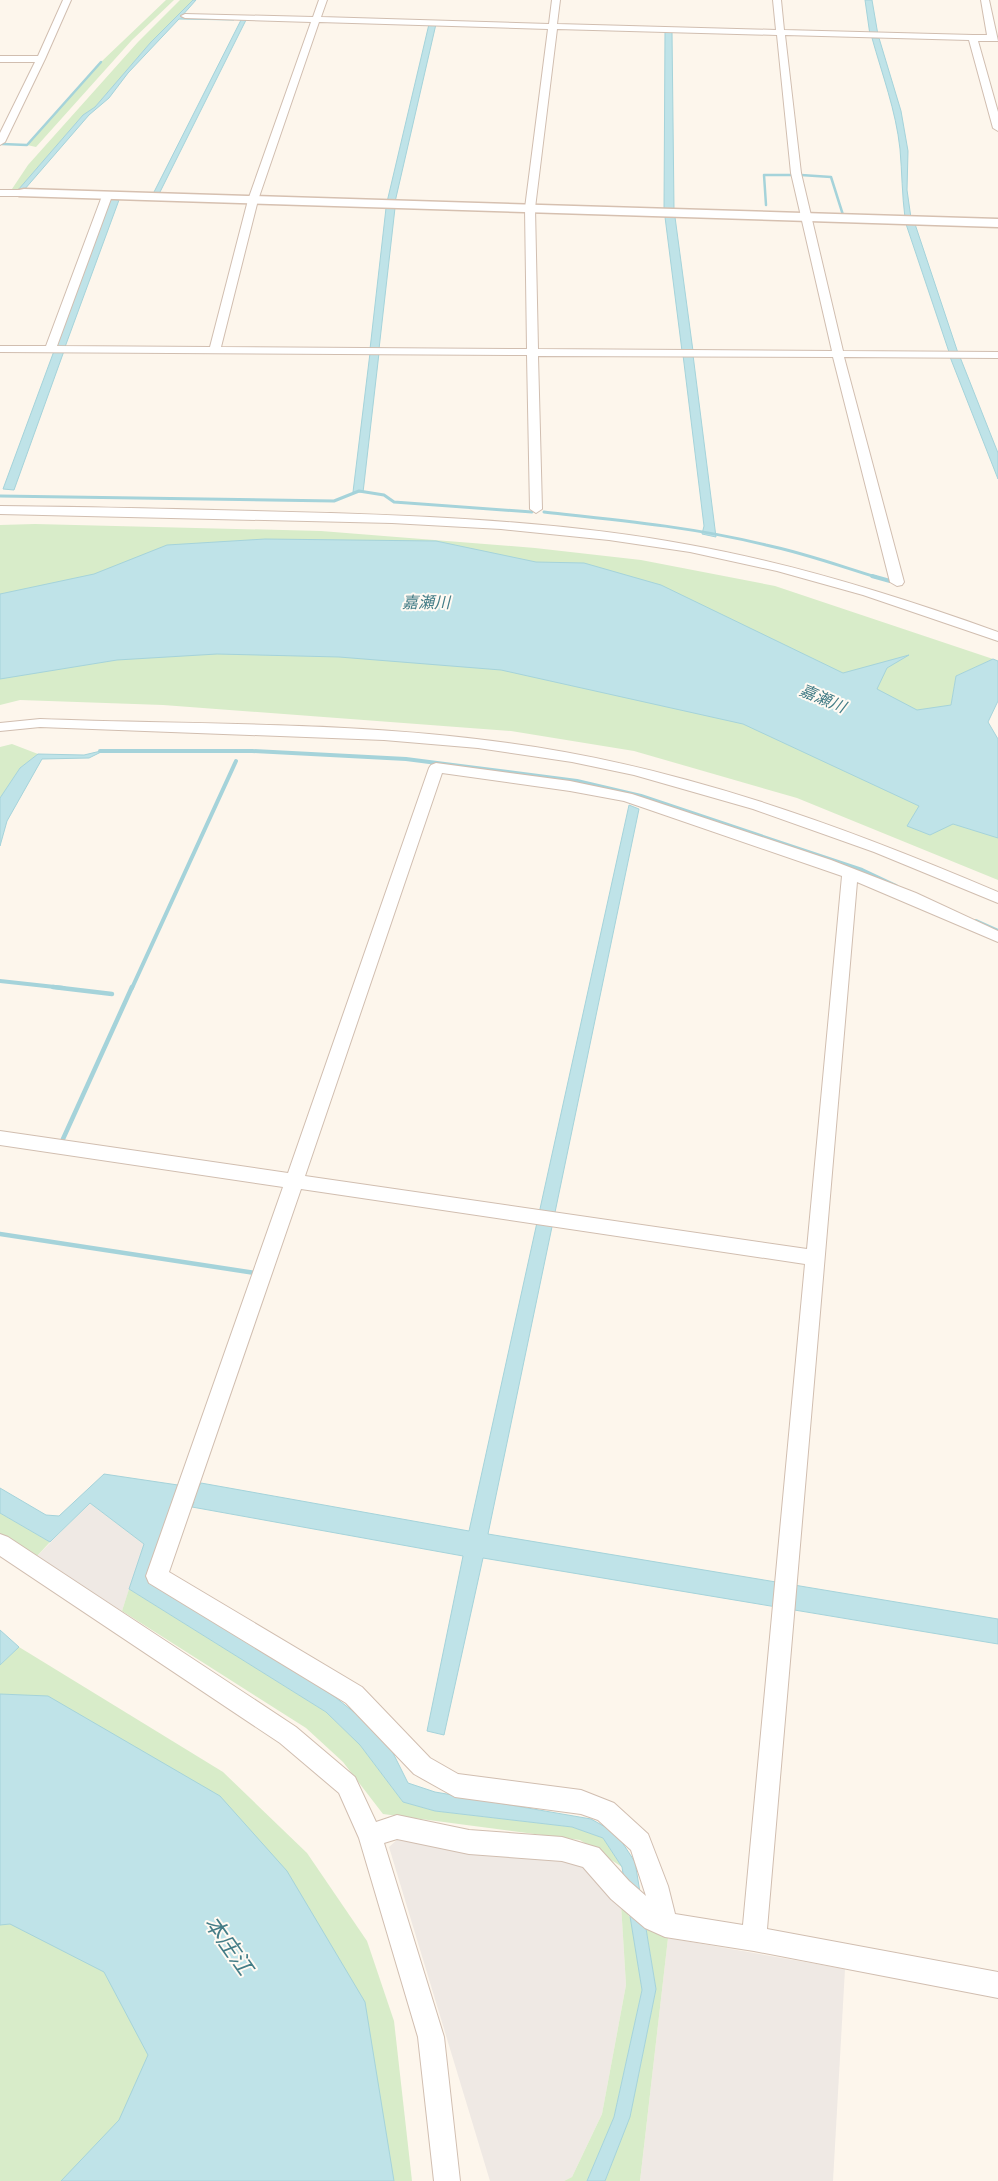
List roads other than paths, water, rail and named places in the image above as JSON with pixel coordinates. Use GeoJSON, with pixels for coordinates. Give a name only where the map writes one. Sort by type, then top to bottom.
{"type":"FeatureCollection","features":[{"type":"Feature","properties":{"kind":"street"},"geometry":{"type":"LineString","coordinates":[[0,142],[41,59],[67,0]]}},
{"type":"Feature","properties":{"kind":"street"},"geometry":{"type":"LineString","coordinates":[[214,350],[254,200],[323,0]]}},
{"type":"Feature","properties":{"kind":"street"},"geometry":{"type":"LineString","coordinates":[[536,510],[530,208],[556,0]]}},
{"type":"Feature","properties":{"kind":"street"},"geometry":{"type":"LineString","coordinates":[[777,0],[794,162],[838,354],[897,582]]}},
{"type":"Feature","properties":{"kind":"street"},"geometry":{"type":"LineString","coordinates":[[185,16],[995,38],[985,0]]}},
{"type":"Feature","properties":{"kind":"street"},"geometry":{"type":"LineString","coordinates":[[974,38],[998,128]]}},
{"type":"Feature","properties":{"kind":"street"},"geometry":{"type":"LineString","coordinates":[[0,59],[41,59]]}},
{"type":"Feature","properties":{"kind":"street"},"geometry":{"type":"LineString","coordinates":[[0,193],[998,223]]}},
{"type":"Feature","properties":{"kind":"street"},"geometry":{"type":"LineString","coordinates":[[50,349],[107,196]]}},
{"type":"Feature","properties":{"kind":"street"},"geometry":{"type":"LineString","coordinates":[[0,349],[998,355]]}},
{"type":"Feature","properties":{"kind":"street"},"geometry":{"type":"LineString","coordinates":[[0,510],[363,518],[489,524],[591,533],[711,553],[807,575],[896,602],[998,637]]}},
{"type":"Feature","properties":{"kind":"street"},"geometry":{"type":"LineString","coordinates":[[0,727],[40,723],[346,733],[500,746],[573,758],[645,773],[774,810],[870,844],[998,898]]}},
{"type":"Feature","properties":{"kind":"street"},"geometry":{"type":"LineString","coordinates":[[660,1922],[656,1886],[640,1842],[606,1811],[581,1802],[455,1784],[422,1766],[354,1695],[157,1576],[295,1181],[436,768],[570,786],[627,797],[826,864],[910,897],[998,937]]}},
{"type":"Feature","properties":{"kind":"street"},"geometry":{"type":"LineString","coordinates":[[754,1939],[850,875]]}},
{"type":"Feature","properties":{"kind":"street"},"geometry":{"type":"LineString","coordinates":[[0,1138],[816,1258]]}},
{"type":"Feature","properties":{"kind":"street"},"geometry":{"type":"LineString","coordinates":[[0,1544],[288,1735],[347,1785],[370,1836],[402,1936],[431,2037],[447,2181]]}},
{"type":"Feature","properties":{"kind":"street"},"geometry":{"type":"LineString","coordinates":[[370,1836],[397,1827],[469,1842],[562,1849],[590,1857],[620,1890],[660,1922],[998,1985]]}},
{"type":"Feature","properties":{"kind":"water"},"geometry":{"type":"Polygon","coordinates":[[[193,0],[196,0],[181,17],[235,18],[234,20],[179,19],[128,73],[109,98],[89,115],[24,190],[18,190],[83,115],[95,107],[151,42],[193,0]]]}},
{"type":"Feature","properties":{"kind":"water"},"geometry":{"type":"Polygon","coordinates":[[[865,0],[872,0],[878,35],[870,35],[865,0]]]}},
{"type":"Feature","properties":{"kind":"water"},"geometry":{"type":"Polygon","coordinates":[[[242,18],[247,18],[159,194],[153,194],[242,18]]]}},
{"type":"Feature","properties":{"kind":"water"},"geometry":{"type":"Polygon","coordinates":[[[429,24],[436,24],[395,202],[387,202],[429,24]]]}},
{"type":"Feature","properties":{"kind":"water"},"geometry":{"type":"Polygon","coordinates":[[[665,32],[672,32],[674,210],[664,210],[665,32]]]}},
{"type":"Feature","properties":{"kind":"water"},"geometry":{"type":"Polygon","coordinates":[[[872,38],[879,38],[901,111],[908,151],[907,190],[911,218],[905,218],[898,135],[872,38]]]}},
{"type":"Feature","properties":{"kind":"water"},"geometry":{"type":"Polygon","coordinates":[[[110,199],[119,200],[65,347],[56,347],[110,199]]]}},
{"type":"Feature","properties":{"kind":"water"},"geometry":{"type":"Polygon","coordinates":[[[386,208],[395,208],[379,349],[370,349],[386,208]]]}},
{"type":"Feature","properties":{"kind":"water"},"geometry":{"type":"Polygon","coordinates":[[[665,217],[675,217],[693,351],[682,351],[665,217]]]}},
{"type":"Feature","properties":{"kind":"water"},"geometry":{"type":"Polygon","coordinates":[[[906,224],[915,224],[958,353],[949,352],[906,224]]]}},
{"type":"Feature","properties":{"kind":"water"},"geometry":{"type":"Polygon","coordinates":[[[54,351],[64,351],[14,490],[3,489],[54,351]]]}},
{"type":"Feature","properties":{"kind":"water"},"geometry":{"type":"Polygon","coordinates":[[[370,353],[379,353],[364,484],[363,492],[353,492],[370,353]]]}},
{"type":"Feature","properties":{"kind":"water"},"geometry":{"type":"Polygon","coordinates":[[[683,355],[693,355],[716,537],[702,534],[704,526],[683,355]]]}},
{"type":"Feature","properties":{"kind":"water"},"geometry":{"type":"Polygon","coordinates":[[[950,357],[960,357],[998,453],[998,479],[950,357]]]}},
{"type":"Feature","properties":{"kind":"water","name":"嘉瀬川"},"geometry":{"type":"Polygon","coordinates":[[[265,539],[436,541],[536,562],[584,563],[661,585],[843,673],[909,655],[887,668],[877,689],[917,710],[951,705],[956,676],[993,659],[998,661],[998,701],[988,722],[998,739],[998,838],[953,824],[930,835],[907,826],[919,806],[743,724],[501,670],[339,657],[217,654],[117,660],[0,679],[0,594],[94,574],[167,545],[265,539]]]}},
{"type":"Feature","properties":{"kind":"water"},"geometry":{"type":"Polygon","coordinates":[[[105,750],[89,758],[42,759],[7,821],[0,846],[0,798],[20,768],[38,754],[84,755],[105,750]]]}},
{"type":"Feature","properties":{"kind":"water"},"geometry":{"type":"Polygon","coordinates":[[[629,805],[639,809],[488,1534],[998,1619],[998,1644],[483,1558],[444,1735],[427,1731],[463,1556],[192,1507],[194,1502],[175,1499],[147,1577],[335,1697],[385,1737],[408,1783],[435,1792],[591,1819],[616,1833],[635,1862],[656,1989],[630,2117],[605,2181],[587,2181],[614,2117],[642,1990],[622,1867],[603,1838],[572,1827],[435,1811],[403,1802],[360,1745],[326,1712],[129,1589],[144,1544],[90,1503],[50,1542],[0,1513],[0,1488],[46,1515],[59,1516],[104,1474],[198,1488],[201,1483],[469,1531],[629,805]]]}},
{"type":"Feature","properties":{"kind":"water"},"geometry":{"type":"Polygon","coordinates":[[[0,1630],[19,1647],[0,1665],[0,1630]]]}},
{"type":"Feature","properties":{"kind":"water","name":"本庄江"},"geometry":{"type":"Polygon","coordinates":[[[0,1694],[48,1696],[220,1796],[287,1871],[365,2002],[394,2181],[61,2181],[119,2120],[148,2055],[104,1972],[10,1924],[0,1925],[0,1694]]]}},
{"type":"Feature","properties":{"kind":"waterway"},"geometry":{"type":"LineString","coordinates":[[2,144],[27,145],[101,62]]}},
{"type":"Feature","properties":{"kind":"waterway"},"geometry":{"type":"LineString","coordinates":[[766,205],[764,175],[791,175]]}},
{"type":"Feature","properties":{"kind":"waterway"},"geometry":{"type":"LineString","coordinates":[[801,175],[831,177],[843,215],[847,215]]}},
{"type":"Feature","properties":{"kind":"waterway"},"geometry":{"type":"LineString","coordinates":[[0,496],[334,501],[359,491],[384,495],[394,502],[532,512]]}},
{"type":"Feature","properties":{"kind":"waterway"},"geometry":{"type":"LineString","coordinates":[[544,512],[711,533],[794,552],[876,577]]}},
{"type":"Feature","properties":{"kind":"waterway"},"geometry":{"type":"LineString","coordinates":[[872,576],[890,581]]}},
{"type":"Feature","properties":{"kind":"waterway"},"geometry":{"type":"LineString","coordinates":[[100,751],[252,751],[406,759],[577,781],[641,796],[862,870],[896,886]]}},
{"type":"Feature","properties":{"kind":"waterway"},"geometry":{"type":"LineString","coordinates":[[132,988],[236,761]]}},
{"type":"Feature","properties":{"kind":"waterway"},"geometry":{"type":"LineString","coordinates":[[976,921],[998,931]]}},
{"type":"Feature","properties":{"kind":"waterway"},"geometry":{"type":"LineString","coordinates":[[0,981],[64,988]]}},
{"type":"Feature","properties":{"kind":"waterway"},"geometry":{"type":"LineString","coordinates":[[53,987],[112,994]]}},
{"type":"Feature","properties":{"kind":"waterway"},"geometry":{"type":"LineString","coordinates":[[63,1139],[132,987]]}},
{"type":"Feature","properties":{"kind":"waterway"},"geometry":{"type":"LineString","coordinates":[[0,1234],[255,1273]]}}]}
